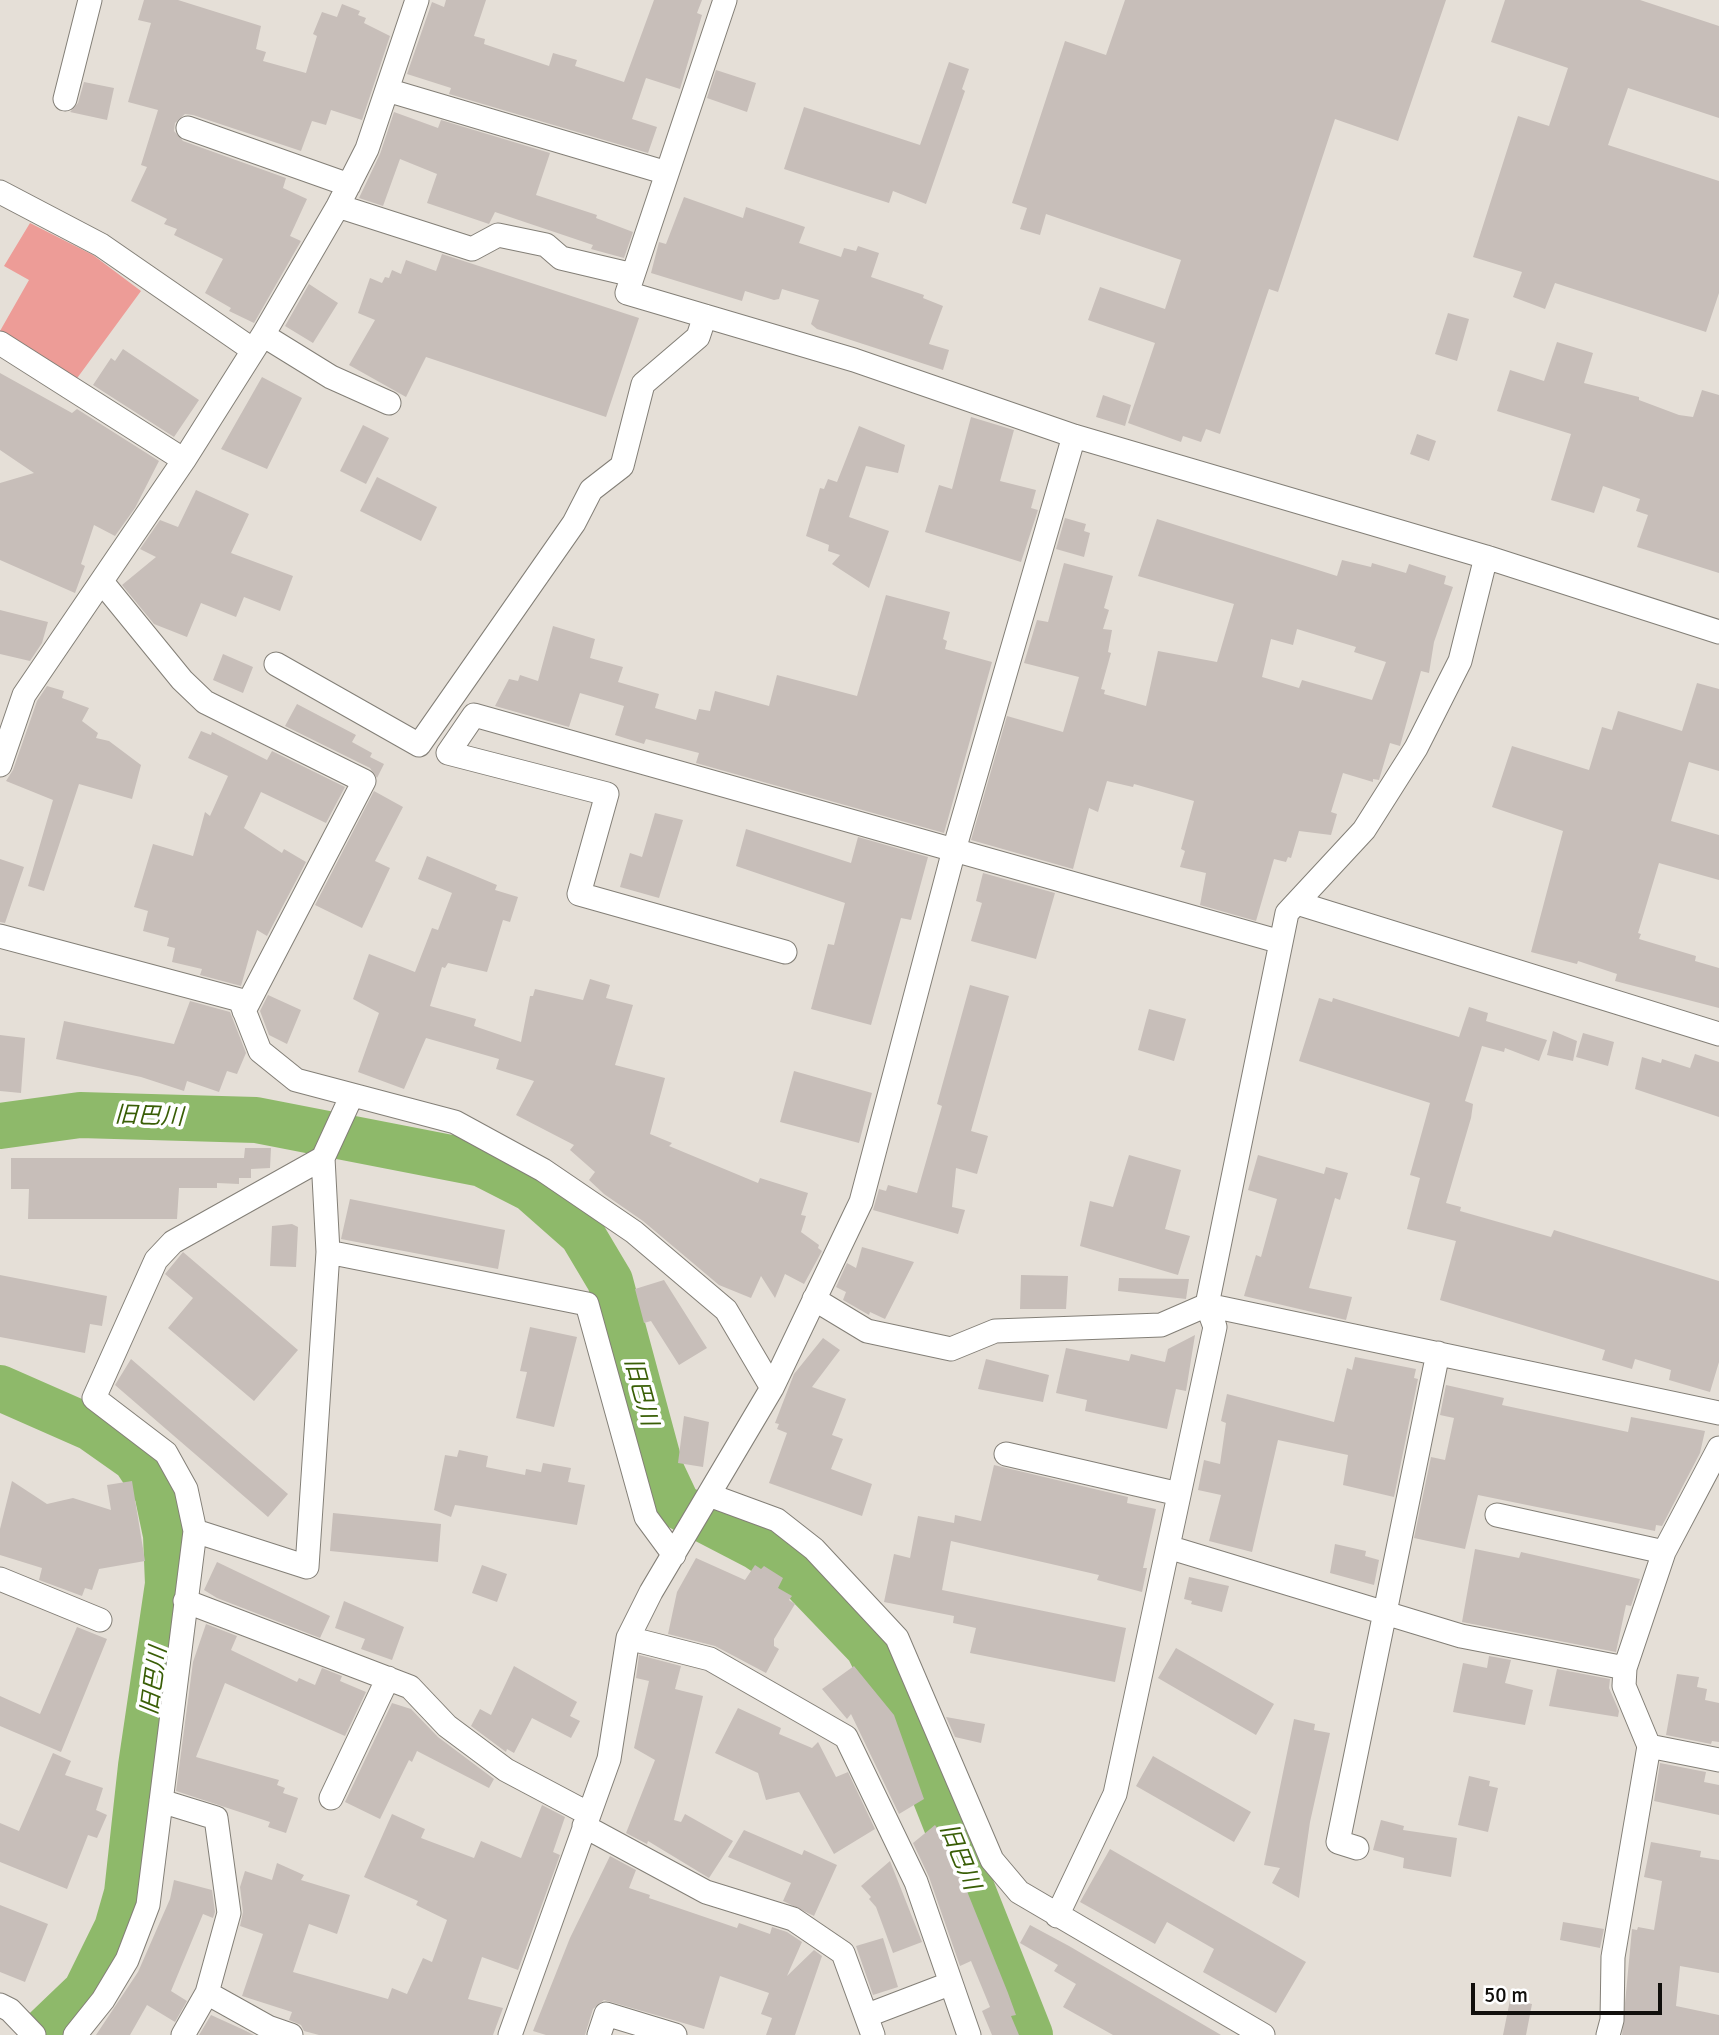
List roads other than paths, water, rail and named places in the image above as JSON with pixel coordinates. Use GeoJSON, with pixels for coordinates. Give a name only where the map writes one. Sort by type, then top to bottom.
{"type":"FeatureCollection","features":[{"type":"Feature","properties":{"kind":"street"},"geometry":{"type":"LineString","coordinates":[[65,99],[90,0]]}},
{"type":"Feature","properties":{"kind":"street"},"geometry":{"type":"LineString","coordinates":[[0,765],[24,695],[184,460],[258,343],[338,206],[367,149],[417,0]]}},
{"type":"Feature","properties":{"kind":"street"},"geometry":{"type":"LineString","coordinates":[[726,0],[627,293],[854,360],[1074,436],[1486,557],[1719,632]]}},
{"type":"Feature","properties":{"kind":"street"},"geometry":{"type":"LineString","coordinates":[[387,90],[667,173]]}},
{"type":"Feature","properties":{"kind":"street"},"geometry":{"type":"LineString","coordinates":[[188,128],[349,185]]}},
{"type":"Feature","properties":{"kind":"street"},"geometry":{"type":"LineString","coordinates":[[0,192],[100,245],[258,343],[388,403]]}},
{"type":"Feature","properties":{"kind":"street"},"geometry":{"type":"LineString","coordinates":[[338,206],[472,249],[498,235],[547,245],[561,258],[634,275]]}},
{"type":"Feature","properties":{"kind":"street"},"geometry":{"type":"LineString","coordinates":[[276,664],[419,745],[574,523],[591,490],[622,466],[643,384],[698,337],[705,316]]}},
{"type":"Feature","properties":{"kind":"street"},"geometry":{"type":"LineString","coordinates":[[0,343],[184,460]]}},
{"type":"Feature","properties":{"kind":"street"},"geometry":{"type":"LineString","coordinates":[[510,2035],[609,1759],[628,1638],[650,1592],[772,1388],[861,1202],[954,850],[1074,436]]}},
{"type":"Feature","properties":{"kind":"street"},"geometry":{"type":"LineString","coordinates":[[1057,1916],[1115,1794],[1215,1327],[1207,1305],[1287,913],[1364,830],[1416,748],[1460,661],[1486,557]]}},
{"type":"Feature","properties":{"kind":"street"},"geometry":{"type":"LineString","coordinates":[[102,582],[182,680],[205,702],[364,781],[244,1011]]}},
{"type":"Feature","properties":{"kind":"street"},"geometry":{"type":"LineString","coordinates":[[785,952],[579,894],[607,794],[448,752],[474,715],[1281,942]]}},
{"type":"Feature","properties":{"kind":"street"},"geometry":{"type":"LineString","coordinates":[[1297,903],[1719,1034]]}},
{"type":"Feature","properties":{"kind":"street"},"geometry":{"type":"LineString","coordinates":[[0,936],[240,1000],[260,1051],[296,1080],[455,1122],[543,1170],[634,1232],[726,1310],[772,1388]]}},
{"type":"Feature","properties":{"kind":"street"},"geometry":{"type":"LineString","coordinates":[[195,1531],[307,1567],[328,1252],[323,1158],[352,1095]]}},
{"type":"Feature","properties":{"kind":"street"},"geometry":{"type":"LineString","coordinates":[[75,2035],[103,2000],[127,1959],[148,1905],[195,1531],[186,1489],[166,1453],[93,1398],[156,1260],[173,1242],[323,1158]]}},
{"type":"Feature","properties":{"kind":"street"},"geometry":{"type":"LineString","coordinates":[[328,1252],[587,1304],[646,1517],[674,1555]]}},
{"type":"Feature","properties":{"kind":"street"},"geometry":{"type":"LineString","coordinates":[[814,1299],[867,1331],[951,1349],[995,1331],[1161,1325],[1207,1305],[1719,1413]]}},
{"type":"Feature","properties":{"kind":"street"},"geometry":{"type":"LineString","coordinates":[[1357,1848],[1338,1842],[1438,1353]]}},
{"type":"Feature","properties":{"kind":"street"},"geometry":{"type":"LineString","coordinates":[[1608,2035],[1612,2020],[1614,1957],[1648,1746],[1624,1686],[1625,1668],[1664,1552],[1719,1448]]}},
{"type":"Feature","properties":{"kind":"street"},"geometry":{"type":"LineString","coordinates":[[1006,1454],[1179,1494]]}},
{"type":"Feature","properties":{"kind":"street"},"geometry":{"type":"LineString","coordinates":[[705,1501],[777,1520],[814,1549],[897,1638],[992,1860],[1019,1892],[1263,2035]]}},
{"type":"Feature","properties":{"kind":"street"},"geometry":{"type":"LineString","coordinates":[[1497,1515],[1664,1552]]}},
{"type":"Feature","properties":{"kind":"street"},"geometry":{"type":"LineString","coordinates":[[1168,1547],[1461,1636],[1625,1668]]}},
{"type":"Feature","properties":{"kind":"street"},"geometry":{"type":"LineString","coordinates":[[0,1580],[100,1620]]}},
{"type":"Feature","properties":{"kind":"street"},"geometry":{"type":"LineString","coordinates":[[185,1601],[410,1687],[447,1726],[506,1770],[587,1820],[706,1892],[793,1919],[843,1953],[871,2025],[949,1984]]}},
{"type":"Feature","properties":{"kind":"street"},"geometry":{"type":"LineString","coordinates":[[628,1638],[710,1659],[846,1737],[916,1882],[949,1984],[969,2035]]}},
{"type":"Feature","properties":{"kind":"street"},"geometry":{"type":"LineString","coordinates":[[331,1798],[388,1678]]}},
{"type":"Feature","properties":{"kind":"street"},"geometry":{"type":"LineString","coordinates":[[1648,1746],[1719,1760]]}},
{"type":"Feature","properties":{"kind":"street"},"geometry":{"type":"LineString","coordinates":[[161,1801],[216,1818],[229,1913],[207,1993],[183,2035]]}},
{"type":"Feature","properties":{"kind":"street"},"geometry":{"type":"LineString","coordinates":[[207,1993],[268,2027],[290,2035]]}},
{"type":"Feature","properties":{"kind":"street"},"geometry":{"type":"LineString","coordinates":[[5,2008],[34,2035]]}},
{"type":"Feature","properties":{"kind":"street"},"geometry":{"type":"LineString","coordinates":[[599,2035],[606,2014],[675,2035]]}},
{"type":"Feature","properties":{"kind":"waterway","name":"旧巴川"},"geometry":{"type":"LineString","coordinates":[[0,1126],[80,1115],[256,1120],[482,1164],[531,1189],[582,1234],[610,1281],[661,1470],[678,1506],[757,1547],[799,1575],[868,1647],[906,1723],[1030,2035]]}},
{"type":"Feature","properties":{"kind":"waterway","name":"旧巴川"},"geometry":{"type":"LineString","coordinates":[[0,1388],[91,1428],[135,1459],[157,1492],[166,1535],[168,1584],[141,1766],[127,1893],[117,1928],[86,1991],[40,2035]]}}]}
